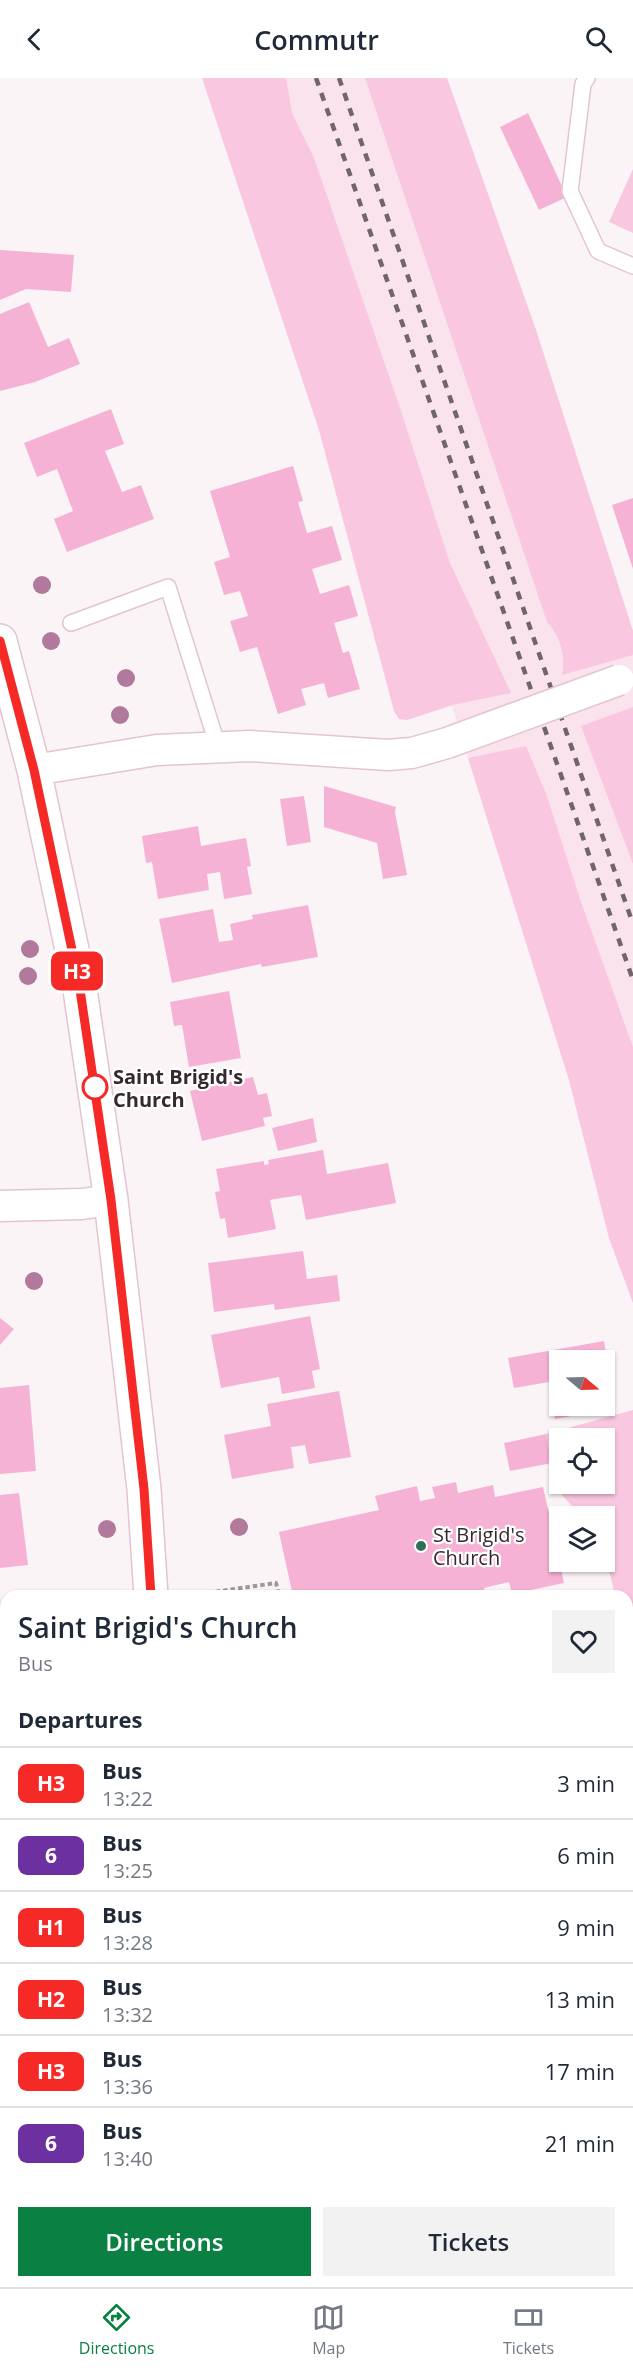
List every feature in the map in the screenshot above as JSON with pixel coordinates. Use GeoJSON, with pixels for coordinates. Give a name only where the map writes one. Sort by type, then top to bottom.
{"type":"FeatureCollection","features":[{"type":"Feature","properties":{"kind":"main road"},"geometry":{"type":"LineString","coordinates":[[0,641],[34,770],[79,983],[111,1200],[144,1489],[151,1590]]}},
{"type":"Feature","properties":{"kind":"street"},"geometry":{"type":"LineString","coordinates":[[34,770],[157,750],[218,747],[291,748],[388,755],[412,753],[626,678]]}},
{"type":"Feature","properties":{"kind":"street"},"geometry":{"type":"LineString","coordinates":[[0,1206],[82,1204],[111,1200]]}},
{"type":"Feature","properties":{"kind":"lane"},"geometry":{"type":"LineString","coordinates":[[587,78],[583,84],[570,191],[598,250],[633,266]]}},
{"type":"Feature","properties":{"kind":"lane"},"geometry":{"type":"LineString","coordinates":[[71,623],[168,587],[218,747]]}},
{"type":"Feature","properties":{"kind":"path"},"geometry":{"type":"LineString","coordinates":[[224,1590],[276,1582],[278,1590]]}},
{"type":"Feature","properties":{"kind":"shaded area"},"geometry":{"type":"Polygon","coordinates":[[[202,78],[447,78],[536,330],[633,631],[633,1303],[609,1238],[569,1080],[452,706],[407,720],[399,719],[394,711],[319,430],[202,78]]]}},
{"type":"Feature","properties":{"kind":"shaded area"},"geometry":{"type":"Polygon","coordinates":[[[202,78],[286,78],[292,113],[314,158],[400,408],[450,563],[511,693],[452,705],[407,720],[399,719],[394,711],[319,430],[202,78]]]}},
{"type":"Feature","properties":{"kind":"shaded area"},"geometry":{"type":"Polygon","coordinates":[[[365,78],[447,78],[536,330],[633,631],[633,655],[562,675],[561,647],[552,627],[547,622],[365,78]]]}},
{"type":"Feature","properties":{"kind":"shaded area"},"geometry":{"type":"Polygon","coordinates":[[[633,169],[633,233],[609,222],[633,169]]]}},
{"type":"Feature","properties":{"kind":"shaded area"},"geometry":{"type":"Polygon","coordinates":[[[633,707],[633,864],[581,726],[633,707]]]}},
{"type":"Feature","properties":{"kind":"shaded area"},"geometry":{"type":"Polygon","coordinates":[[[526,746],[547,796],[579,896],[633,1047],[633,1303],[609,1238],[569,1080],[468,758],[526,746]]]}},
{"type":"Feature","properties":{"kind":"shaded area"},"geometry":{"type":"Polygon","coordinates":[[[633,1410],[633,1590],[614,1590],[610,1572],[615,1572],[615,1506],[572,1506],[561,1494],[615,1494],[615,1428],[568,1428],[633,1410]]]}},
{"type":"Feature","properties":{"kind":"shaded area"},"geometry":{"type":"Polygon","coordinates":[[[549,1433],[549,1448],[546,1434],[549,1433]]]}},
{"type":"Feature","properties":{"kind":"building"},"geometry":{"type":"Polygon","coordinates":[[[528,113],[567,197],[539,210],[500,127],[528,113]]]}},
{"type":"Feature","properties":{"kind":"building"},"geometry":{"type":"Polygon","coordinates":[[[0,250],[74,255],[71,292],[26,289],[0,300],[0,250]]]}},
{"type":"Feature","properties":{"kind":"building"},"geometry":{"type":"Polygon","coordinates":[[[29,302],[48,347],[69,338],[80,364],[35,382],[0,391],[0,314],[29,302]]]}},
{"type":"Feature","properties":{"kind":"building"},"geometry":{"type":"Polygon","coordinates":[[[111,409],[124,444],[105,451],[122,492],[141,485],[154,519],[67,552],[54,519],[73,511],[57,469],[37,477],[24,443],[111,409]]]}},
{"type":"Feature","properties":{"kind":"building"},"geometry":{"type":"Polygon","coordinates":[[[293,466],[303,501],[298,502],[307,533],[332,526],[342,560],[312,569],[320,594],[349,585],[358,616],[334,623],[343,653],[349,651],[360,689],[328,698],[324,683],[301,689],[306,705],[278,714],[257,647],[240,652],[230,621],[248,616],[240,591],[224,595],[214,562],[230,557],[210,491],[293,466]]]}},
{"type":"Feature","properties":{"kind":"building"},"geometry":{"type":"Polygon","coordinates":[[[633,498],[633,569],[612,505],[633,498]]]}},
{"type":"Feature","properties":{"kind":"building"},"geometry":{"type":"Polygon","coordinates":[[[324,786],[396,807],[407,875],[383,879],[377,843],[324,827],[324,786]]]}},
{"type":"Feature","properties":{"kind":"building"},"geometry":{"type":"Polygon","coordinates":[[[304,796],[311,842],[287,846],[280,799],[304,796]]]}},
{"type":"Feature","properties":{"kind":"building"},"geometry":{"type":"Polygon","coordinates":[[[198,826],[201,846],[246,838],[251,866],[247,867],[252,894],[224,899],[220,872],[207,874],[209,890],[158,899],[152,862],[146,863],[142,836],[198,826]]]}},
{"type":"Feature","properties":{"kind":"building"},"geometry":{"type":"Polygon","coordinates":[[[308,905],[318,957],[262,967],[261,964],[172,983],[159,919],[213,909],[219,942],[233,940],[230,924],[253,919],[252,915],[308,905]]]}},
{"type":"Feature","properties":{"kind":"building"},"geometry":{"type":"Polygon","coordinates":[[[229,991],[241,1058],[189,1067],[182,1025],[174,1026],[170,1002],[229,991]]]}},
{"type":"Feature","properties":{"kind":"building"},"geometry":{"type":"Polygon","coordinates":[[[253,1077],[258,1095],[267,1093],[272,1116],[263,1118],[265,1126],[202,1141],[190,1091],[253,1077]]]}},
{"type":"Feature","properties":{"kind":"building"},"geometry":{"type":"Polygon","coordinates":[[[313,1118],[317,1142],[278,1151],[272,1128],[313,1118]]]}},
{"type":"Feature","properties":{"kind":"building"},"geometry":{"type":"Polygon","coordinates":[[[323,1150],[327,1174],[388,1163],[396,1203],[306,1220],[301,1195],[270,1200],[276,1229],[228,1238],[225,1218],[220,1219],[215,1192],[220,1191],[216,1169],[264,1161],[264,1165],[269,1164],[268,1160],[323,1150]]]}},
{"type":"Feature","properties":{"kind":"building"},"geometry":{"type":"Polygon","coordinates":[[[303,1251],[307,1279],[337,1275],[340,1301],[275,1310],[274,1304],[214,1312],[208,1263],[303,1251]]]}},
{"type":"Feature","properties":{"kind":"building"},"geometry":{"type":"Polygon","coordinates":[[[310,1316],[320,1369],[312,1371],[315,1388],[282,1394],[279,1377],[221,1388],[211,1335],[310,1316]]]}},
{"type":"Feature","properties":{"kind":"building"},"geometry":{"type":"Polygon","coordinates":[[[0,1318],[14,1329],[0,1345],[0,1318]]]}},
{"type":"Feature","properties":{"kind":"building"},"geometry":{"type":"Polygon","coordinates":[[[604,1341],[605,1350],[553,1350],[604,1341]]]}},
{"type":"Feature","properties":{"kind":"building"},"geometry":{"type":"Polygon","coordinates":[[[549,1351],[549,1382],[514,1388],[508,1358],[549,1351]]]}},
{"type":"Feature","properties":{"kind":"building"},"geometry":{"type":"Polygon","coordinates":[[[29,1385],[36,1471],[0,1474],[0,1388],[29,1385]]]}},
{"type":"Feature","properties":{"kind":"building"},"geometry":{"type":"Polygon","coordinates":[[[339,1391],[351,1457],[309,1464],[305,1445],[291,1447],[294,1468],[232,1479],[224,1435],[271,1426],[267,1404],[339,1391]]]}},
{"type":"Feature","properties":{"kind":"building"},"geometry":{"type":"Polygon","coordinates":[[[555,1416],[572,1416],[555,1419],[555,1416]]]}},
{"type":"Feature","properties":{"kind":"building"},"geometry":{"type":"Polygon","coordinates":[[[546,1434],[549,1464],[510,1471],[504,1443],[546,1434]]]}},
{"type":"Feature","properties":{"kind":"building","name":"St Brigid's Church"},"geometry":{"type":"Polygon","coordinates":[[[456,1482],[458,1493],[493,1485],[495,1497],[543,1487],[549,1514],[549,1572],[562,1572],[564,1583],[531,1590],[511,1590],[509,1582],[484,1588],[484,1590],[292,1590],[279,1532],[379,1510],[375,1496],[417,1486],[420,1501],[435,1498],[432,1487],[456,1482]]]}},
{"type":"Feature","properties":{"kind":"building"},"geometry":{"type":"Polygon","coordinates":[[[19,1493],[28,1565],[0,1568],[0,1495],[19,1493]]]}},
{"type":"Feature","properties":{"kind":"railway"},"geometry":{"type":"LineString","coordinates":[[316,78],[633,980]]}},
{"type":"Feature","properties":{"kind":"railway"},"geometry":{"type":"LineString","coordinates":[[339,78],[633,924]]}},
{"type":"Feature","properties":{"kind":"bus line","name":"H3"},"geometry":{"type":"LineString","coordinates":[[0,641],[34,770],[79,983],[111,1200],[144,1489],[151,1590]]}},
{"type":"Feature","properties":{"kind":"place","name":"Saint Brigid's Church"},"geometry":{"type":"Point","coordinates":[95,1087]}},
{"type":"Feature","properties":{"kind":"place","name":"St Brigid's Church"},"geometry":{"type":"Point","coordinates":[421,1546]}}]}
